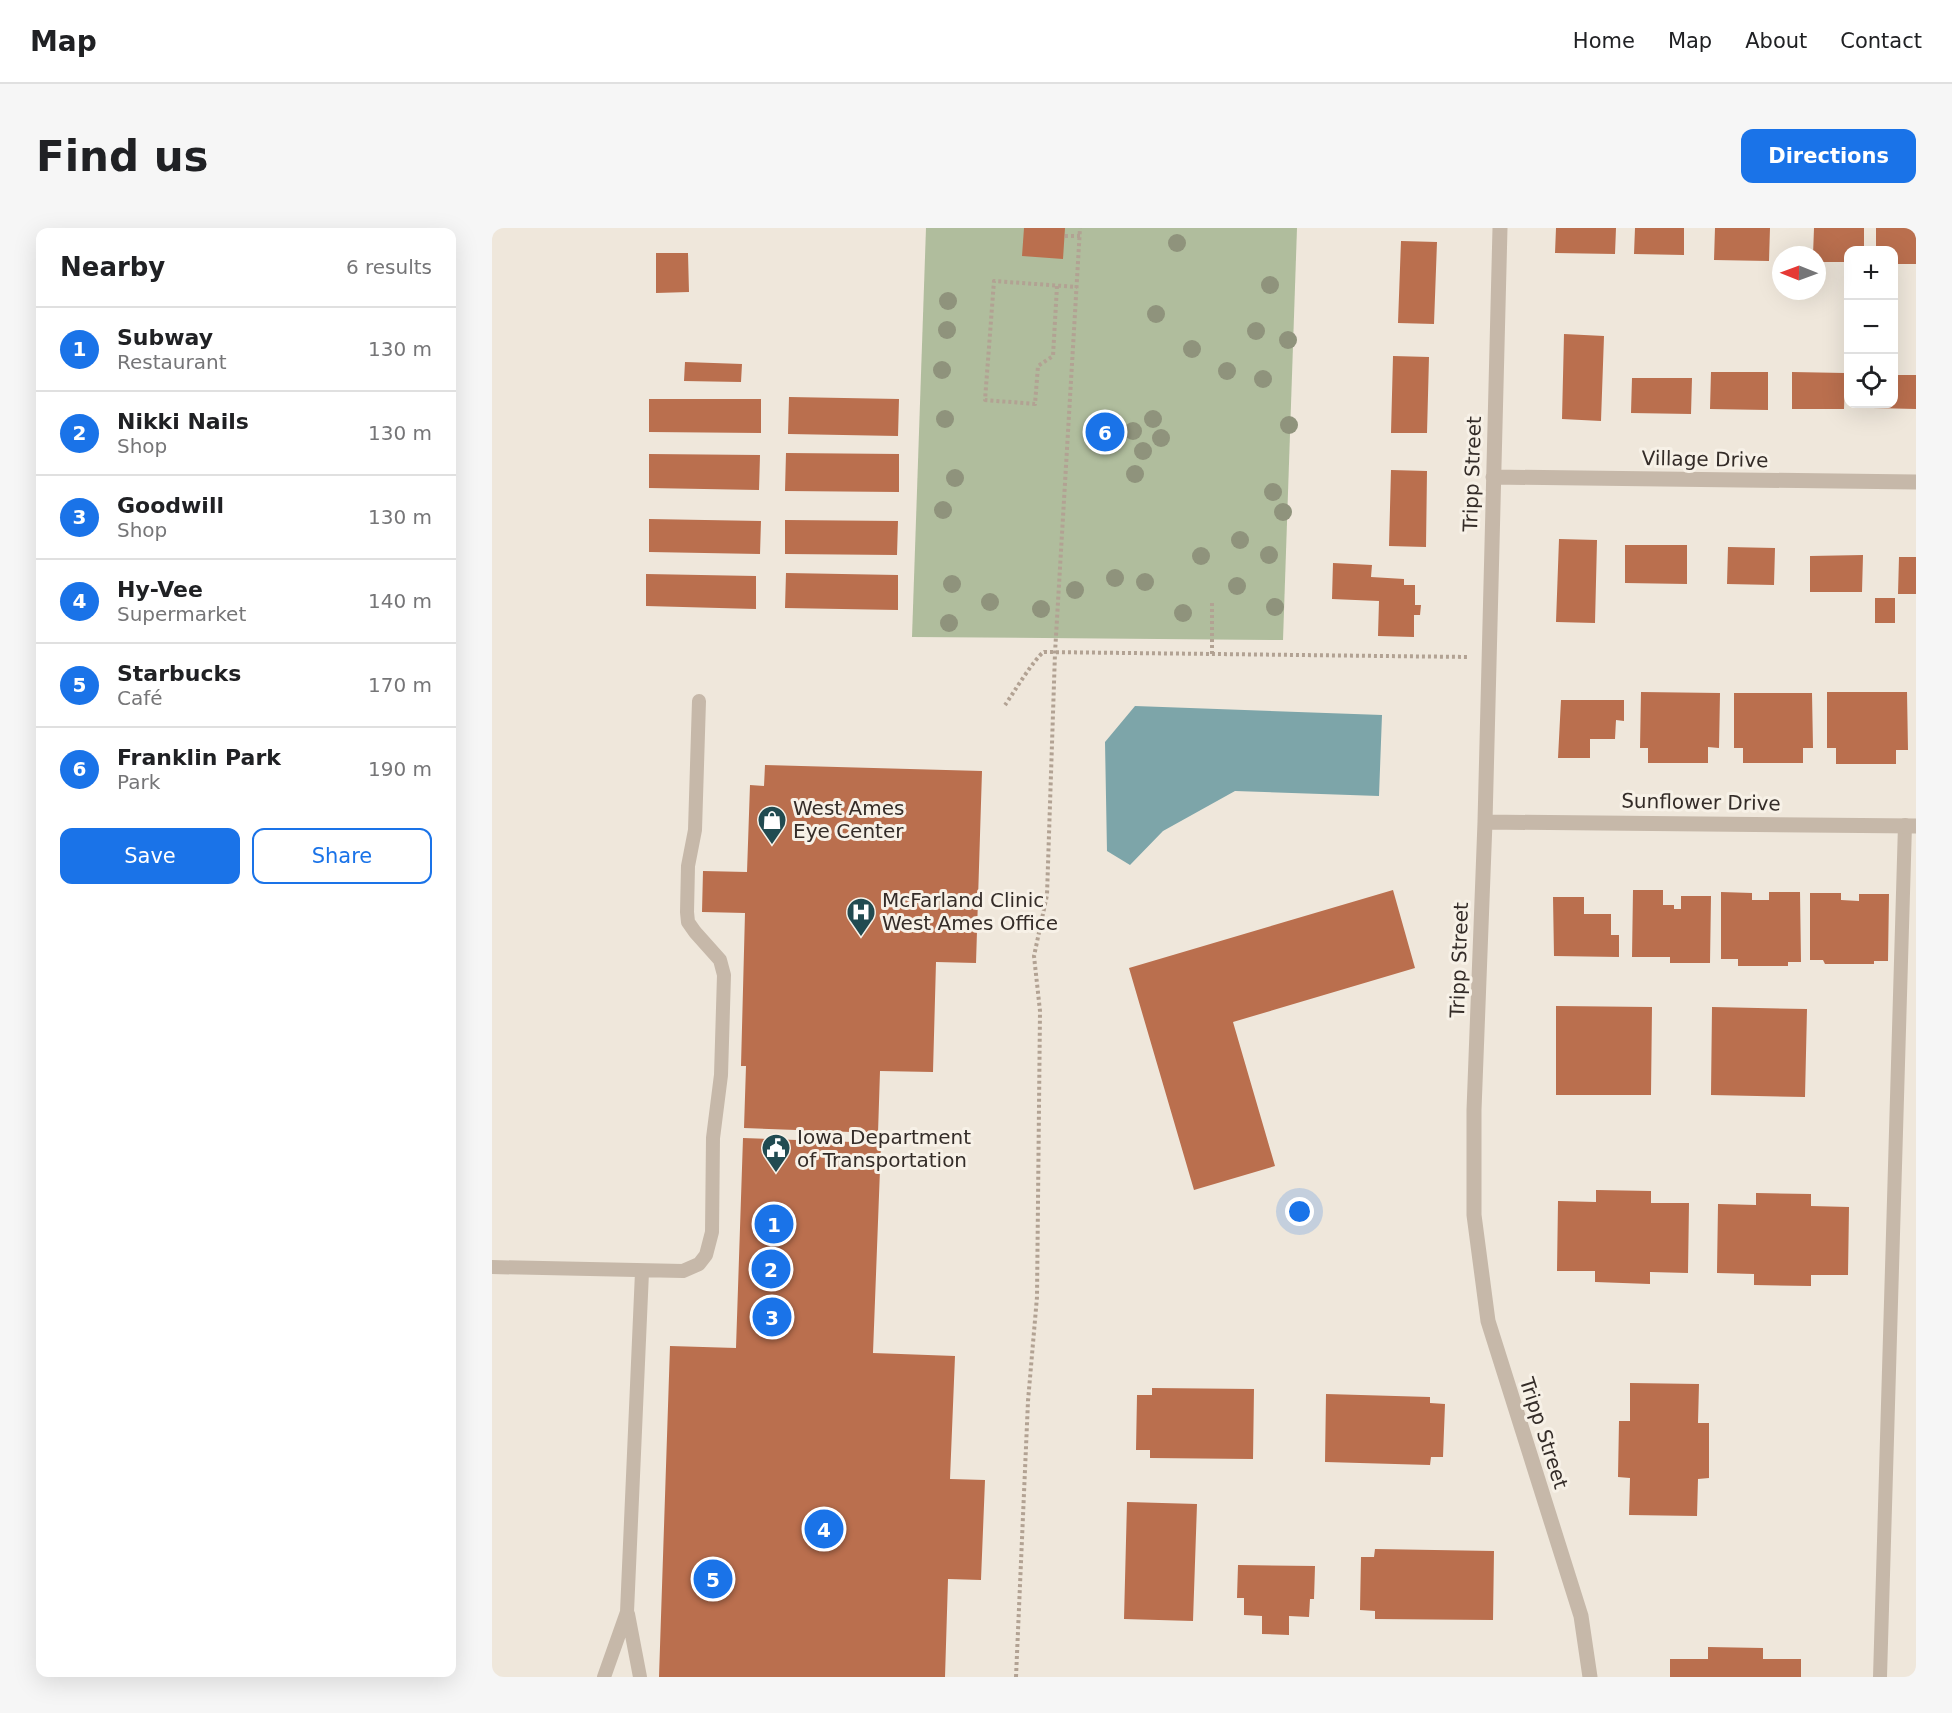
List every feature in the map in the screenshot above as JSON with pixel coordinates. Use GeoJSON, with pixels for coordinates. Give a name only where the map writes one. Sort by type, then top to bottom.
{"type":"FeatureCollection","features":[{"type":"Feature","properties":{"kind":"street","name":"Tripp Street"},"geometry":{"type":"LineString","coordinates":[[1500,228],[1485,822],[1473,1161],[1479,1268],[1494,1345],[1581,1616],[1590,1677]]}},
{"type":"Feature","properties":{"kind":"street","name":"Village Drive"},"geometry":{"type":"LineString","coordinates":[[1493,477],[1916,482]]}},
{"type":"Feature","properties":{"kind":"street","name":"Sunflower Drive"},"geometry":{"type":"LineString","coordinates":[[1485,822],[1911,826]]}},
{"type":"Feature","properties":{"kind":"lane"},"geometry":{"type":"LineString","coordinates":[[492,1267],[642,1272],[682,1271],[699,1264],[706,1256],[712,1232],[713,1138],[721,1076],[724,975],[720,960],[688,922],[687,912],[688,866],[695,830],[699,701]]}},
{"type":"Feature","properties":{"kind":"lane"},"geometry":{"type":"LineString","coordinates":[[1880,1677],[1911,826]]}},
{"type":"Feature","properties":{"kind":"lane"},"geometry":{"type":"LineString","coordinates":[[640,1677],[627,1612],[642,1272]]}},
{"type":"Feature","properties":{"kind":"lane"},"geometry":{"type":"LineString","coordinates":[[604,1677],[627,1612]]}},
{"type":"Feature","properties":{"kind":"path"},"geometry":{"type":"LineString","coordinates":[[1016,1677],[1028,1401],[1037,1297],[1040,1011],[1034,956],[1047,895],[1055,653],[1080,228]]}},
{"type":"Feature","properties":{"kind":"path"},"geometry":{"type":"LineString","coordinates":[[1065,236],[1080,236]]}},
{"type":"Feature","properties":{"kind":"path"},"geometry":{"type":"LineString","coordinates":[[1057,286],[1053,356],[1038,366],[1035,404],[985,400],[994,281],[1077,287]]}},
{"type":"Feature","properties":{"kind":"path"},"geometry":{"type":"LineString","coordinates":[[1212,600],[1212,654]]}},
{"type":"Feature","properties":{"kind":"path"},"geometry":{"type":"LineString","coordinates":[[1005,705],[1039,655],[1055,653],[1469,657]]}},
{"type":"Feature","properties":{"kind":"green space"},"geometry":{"type":"Polygon","coordinates":[[[926,228],[1297,228],[1283,640],[912,637],[926,228]]]}},
{"type":"Feature","properties":{"kind":"water"},"geometry":{"type":"Polygon","coordinates":[[[1135,706],[1382,715],[1379,796],[1235,791],[1163,831],[1130,865],[1107,851],[1105,742],[1135,706]]]}},
{"type":"Feature","properties":{"kind":"building"},"geometry":{"type":"Polygon","coordinates":[[[1024,228],[1065,228],[1063,259],[1022,256],[1024,228]]]}},
{"type":"Feature","properties":{"kind":"building"},"geometry":{"type":"Polygon","coordinates":[[[1556,228],[1616,228],[1615,254],[1555,253],[1556,228]]]}},
{"type":"Feature","properties":{"kind":"building"},"geometry":{"type":"Polygon","coordinates":[[[1635,228],[1684,228],[1684,255],[1634,254],[1635,228]]]}},
{"type":"Feature","properties":{"kind":"building"},"geometry":{"type":"Polygon","coordinates":[[[1715,228],[1770,228],[1769,261],[1714,260],[1715,228]]]}},
{"type":"Feature","properties":{"kind":"building"},"geometry":{"type":"Polygon","coordinates":[[[1814,228],[1864,228],[1864,246],[1844,246],[1844,262],[1826,262],[1826,246],[1813,246],[1814,228]]]}},
{"type":"Feature","properties":{"kind":"building"},"geometry":{"type":"Polygon","coordinates":[[[1876,228],[1916,228],[1916,264],[1898,264],[1898,246],[1876,246],[1876,228]]]}},
{"type":"Feature","properties":{"kind":"building"},"geometry":{"type":"Polygon","coordinates":[[[1401,241],[1437,242],[1434,324],[1398,323],[1401,241]]]}},
{"type":"Feature","properties":{"kind":"building"},"geometry":{"type":"Polygon","coordinates":[[[656,253],[688,253],[689,292],[656,293],[656,253]]]}},
{"type":"Feature","properties":{"kind":"building"},"geometry":{"type":"Polygon","coordinates":[[[1564,334],[1604,336],[1601,421],[1562,419],[1564,334]]]}},
{"type":"Feature","properties":{"kind":"building"},"geometry":{"type":"Polygon","coordinates":[[[1393,356],[1429,357],[1427,433],[1391,433],[1393,356]]]}},
{"type":"Feature","properties":{"kind":"building"},"geometry":{"type":"Polygon","coordinates":[[[685,362],[742,364],[741,382],[684,381],[685,362]]]}},
{"type":"Feature","properties":{"kind":"building"},"geometry":{"type":"Polygon","coordinates":[[[1711,372],[1768,372],[1768,410],[1710,409],[1711,372]]]}},
{"type":"Feature","properties":{"kind":"building"},"geometry":{"type":"Polygon","coordinates":[[[1792,372],[1844,373],[1844,409],[1792,409],[1792,372]]]}},
{"type":"Feature","properties":{"kind":"building"},"geometry":{"type":"Polygon","coordinates":[[[1898,375],[1916,375],[1916,409],[1873,408],[1898,408],[1898,375]]]}},
{"type":"Feature","properties":{"kind":"building"},"geometry":{"type":"Polygon","coordinates":[[[1632,378],[1692,378],[1691,414],[1631,413],[1632,378]]]}},
{"type":"Feature","properties":{"kind":"building"},"geometry":{"type":"Polygon","coordinates":[[[789,397],[899,399],[898,436],[788,434],[789,397]]]}},
{"type":"Feature","properties":{"kind":"building"},"geometry":{"type":"Polygon","coordinates":[[[649,399],[761,399],[761,433],[649,432],[649,399]]]}},
{"type":"Feature","properties":{"kind":"building"},"geometry":{"type":"Polygon","coordinates":[[[786,453],[899,454],[899,492],[785,491],[786,453]]]}},
{"type":"Feature","properties":{"kind":"building"},"geometry":{"type":"Polygon","coordinates":[[[649,454],[760,455],[759,490],[649,488],[649,454]]]}},
{"type":"Feature","properties":{"kind":"building"},"geometry":{"type":"Polygon","coordinates":[[[1391,470],[1427,471],[1426,547],[1389,546],[1391,470]]]}},
{"type":"Feature","properties":{"kind":"building"},"geometry":{"type":"Polygon","coordinates":[[[649,519],[761,521],[760,554],[649,552],[649,519]]]}},
{"type":"Feature","properties":{"kind":"building"},"geometry":{"type":"Polygon","coordinates":[[[785,520],[898,521],[897,555],[785,554],[785,520]]]}},
{"type":"Feature","properties":{"kind":"building"},"geometry":{"type":"Polygon","coordinates":[[[1559,539],[1597,540],[1595,623],[1556,622],[1559,539]]]}},
{"type":"Feature","properties":{"kind":"building"},"geometry":{"type":"Polygon","coordinates":[[[1625,545],[1687,545],[1687,584],[1625,583],[1625,545]]]}},
{"type":"Feature","properties":{"kind":"building"},"geometry":{"type":"Polygon","coordinates":[[[1728,547],[1775,548],[1774,585],[1727,584],[1728,547]]]}},
{"type":"Feature","properties":{"kind":"building"},"geometry":{"type":"Polygon","coordinates":[[[1863,555],[1862,592],[1810,592],[1810,556],[1863,555]]]}},
{"type":"Feature","properties":{"kind":"building"},"geometry":{"type":"Polygon","coordinates":[[[1899,557],[1916,557],[1916,594],[1898,594],[1899,557]]]}},
{"type":"Feature","properties":{"kind":"building"},"geometry":{"type":"Polygon","coordinates":[[[1333,563],[1372,565],[1371,577],[1404,579],[1404,585],[1415,585],[1415,605],[1421,605],[1420,615],[1414,615],[1414,637],[1378,636],[1379,601],[1332,599],[1333,563]]]}},
{"type":"Feature","properties":{"kind":"building"},"geometry":{"type":"Polygon","coordinates":[[[786,573],[898,575],[898,610],[785,608],[786,573]]]}},
{"type":"Feature","properties":{"kind":"building"},"geometry":{"type":"Polygon","coordinates":[[[646,574],[756,576],[756,609],[646,606],[646,574]]]}},
{"type":"Feature","properties":{"kind":"building"},"geometry":{"type":"Polygon","coordinates":[[[1875,598],[1895,598],[1895,623],[1875,623],[1875,598]]]}},
{"type":"Feature","properties":{"kind":"building"},"geometry":{"type":"Polygon","coordinates":[[[1641,692],[1720,693],[1719,748],[1708,747],[1708,763],[1648,763],[1648,748],[1640,748],[1641,692]]]}},
{"type":"Feature","properties":{"kind":"building"},"geometry":{"type":"Polygon","coordinates":[[[1827,692],[1907,692],[1908,750],[1896,750],[1896,764],[1836,764],[1836,748],[1827,748],[1827,692]]]}},
{"type":"Feature","properties":{"kind":"building"},"geometry":{"type":"Polygon","coordinates":[[[1734,693],[1812,693],[1813,748],[1803,748],[1803,763],[1743,763],[1743,748],[1734,748],[1734,693]]]}},
{"type":"Feature","properties":{"kind":"building"},"geometry":{"type":"Polygon","coordinates":[[[1561,700],[1624,700],[1624,721],[1616,720],[1615,739],[1590,739],[1590,758],[1558,758],[1561,700]]]}},
{"type":"Feature","properties":{"kind":"building","name":"McFarland Clinic West Ames Office"},"geometry":{"type":"Polygon","coordinates":[[[765,765],[982,771],[976,963],[936,962],[933,1072],[880,1071],[878,1133],[744,1128],[746,1066],[741,1066],[745,913],[702,912],[703,871],[747,872],[750,785],[764,786],[765,765]]]}},
{"type":"Feature","properties":{"kind":"building"},"geometry":{"type":"Polygon","coordinates":[[[1393,890],[1415,968],[1233,1022],[1275,1166],[1194,1190],[1129,968],[1393,890]]]}},
{"type":"Feature","properties":{"kind":"building"},"geometry":{"type":"Polygon","coordinates":[[[1633,890],[1663,890],[1663,905],[1674,905],[1674,909],[1681,909],[1681,896],[1711,896],[1710,963],[1670,963],[1670,957],[1632,957],[1633,890]]]}},
{"type":"Feature","properties":{"kind":"building"},"geometry":{"type":"Polygon","coordinates":[[[1721,892],[1752,893],[1752,900],[1769,900],[1769,892],[1800,892],[1801,962],[1788,962],[1788,966],[1738,966],[1738,959],[1721,959],[1721,892]]]}},
{"type":"Feature","properties":{"kind":"building"},"geometry":{"type":"Polygon","coordinates":[[[1810,893],[1841,893],[1841,900],[1859,901],[1859,894],[1889,894],[1888,961],[1874,961],[1874,964],[1825,964],[1823,960],[1810,960],[1810,893]]]}},
{"type":"Feature","properties":{"kind":"building"},"geometry":{"type":"Polygon","coordinates":[[[1553,897],[1584,897],[1584,914],[1611,914],[1611,935],[1619,935],[1619,957],[1554,956],[1553,897]]]}},
{"type":"Feature","properties":{"kind":"building"},"geometry":{"type":"Polygon","coordinates":[[[1556,1006],[1652,1007],[1651,1095],[1556,1095],[1556,1006]]]}},
{"type":"Feature","properties":{"kind":"building"},"geometry":{"type":"Polygon","coordinates":[[[1712,1007],[1807,1009],[1805,1097],[1711,1095],[1712,1007]]]}},
{"type":"Feature","properties":{"kind":"building"},"geometry":{"type":"Polygon","coordinates":[[[743,1138],[881,1143],[873,1353],[955,1356],[950,1479],[985,1480],[981,1580],[948,1579],[945,1677],[659,1677],[670,1346],[736,1348],[743,1138]]]}},
{"type":"Feature","properties":{"kind":"building"},"geometry":{"type":"Polygon","coordinates":[[[1596,1190],[1651,1191],[1651,1203],[1689,1203],[1688,1273],[1650,1272],[1650,1284],[1595,1282],[1595,1271],[1557,1271],[1558,1201],[1596,1202],[1596,1190]]]}},
{"type":"Feature","properties":{"kind":"building"},"geometry":{"type":"Polygon","coordinates":[[[1756,1193],[1811,1194],[1811,1206],[1849,1207],[1848,1275],[1811,1275],[1811,1286],[1754,1285],[1754,1274],[1717,1273],[1718,1204],[1756,1205],[1756,1193]]]}},
{"type":"Feature","properties":{"kind":"building"},"geometry":{"type":"Polygon","coordinates":[[[1630,1383],[1699,1384],[1698,1423],[1709,1423],[1709,1478],[1698,1479],[1697,1516],[1629,1515],[1630,1478],[1618,1477],[1619,1421],[1630,1421],[1630,1383]]]}},
{"type":"Feature","properties":{"kind":"building"},"geometry":{"type":"Polygon","coordinates":[[[1152,1388],[1254,1389],[1253,1459],[1150,1458],[1150,1450],[1136,1450],[1137,1395],[1152,1395],[1152,1388]]]}},
{"type":"Feature","properties":{"kind":"building"},"geometry":{"type":"Polygon","coordinates":[[[1326,1394],[1430,1397],[1430,1403],[1445,1404],[1443,1457],[1431,1457],[1430,1465],[1325,1462],[1326,1394]]]}},
{"type":"Feature","properties":{"kind":"building"},"geometry":{"type":"Polygon","coordinates":[[[1127,1502],[1197,1504],[1193,1621],[1124,1619],[1127,1502]]]}},
{"type":"Feature","properties":{"kind":"building"},"geometry":{"type":"Polygon","coordinates":[[[1375,1549],[1494,1551],[1493,1620],[1375,1619],[1375,1611],[1360,1610],[1361,1557],[1374,1557],[1375,1549]]]}},
{"type":"Feature","properties":{"kind":"building"},"geometry":{"type":"Polygon","coordinates":[[[1238,1565],[1315,1566],[1314,1599],[1310,1599],[1309,1617],[1289,1616],[1289,1635],[1262,1634],[1262,1616],[1244,1615],[1244,1598],[1237,1598],[1238,1565]]]}},
{"type":"Feature","properties":{"kind":"building"},"geometry":{"type":"Polygon","coordinates":[[[1708,1647],[1763,1648],[1763,1659],[1801,1659],[1801,1677],[1670,1677],[1670,1659],[1708,1659],[1708,1647]]]}},
{"type":"Feature","properties":{"kind":"place","name":"Franklin Park"},"geometry":{"type":"Point","coordinates":[1105,432]}},
{"type":"Feature","properties":{"kind":"place","name":"West Ames Eye Center"},"geometry":{"type":"Point","coordinates":[772,846]}},
{"type":"Feature","properties":{"kind":"place","name":"McFarland Clinic West Ames Office"},"geometry":{"type":"Point","coordinates":[861,938]}},
{"type":"Feature","properties":{"kind":"place","name":"Iowa Department of Transportation"},"geometry":{"type":"Point","coordinates":[776,1174]}},
{"type":"Feature","properties":{"kind":"place","name":"Subway"},"geometry":{"type":"Point","coordinates":[774,1224]}},
{"type":"Feature","properties":{"kind":"place","name":"Nikki Nails"},"geometry":{"type":"Point","coordinates":[771,1269]}},
{"type":"Feature","properties":{"kind":"place","name":"Goodwill"},"geometry":{"type":"Point","coordinates":[772,1317]}},
{"type":"Feature","properties":{"kind":"place","name":"Hy-Vee"},"geometry":{"type":"Point","coordinates":[824,1529]}},
{"type":"Feature","properties":{"kind":"place","name":"Starbucks"},"geometry":{"type":"Point","coordinates":[713,1579]}}]}
